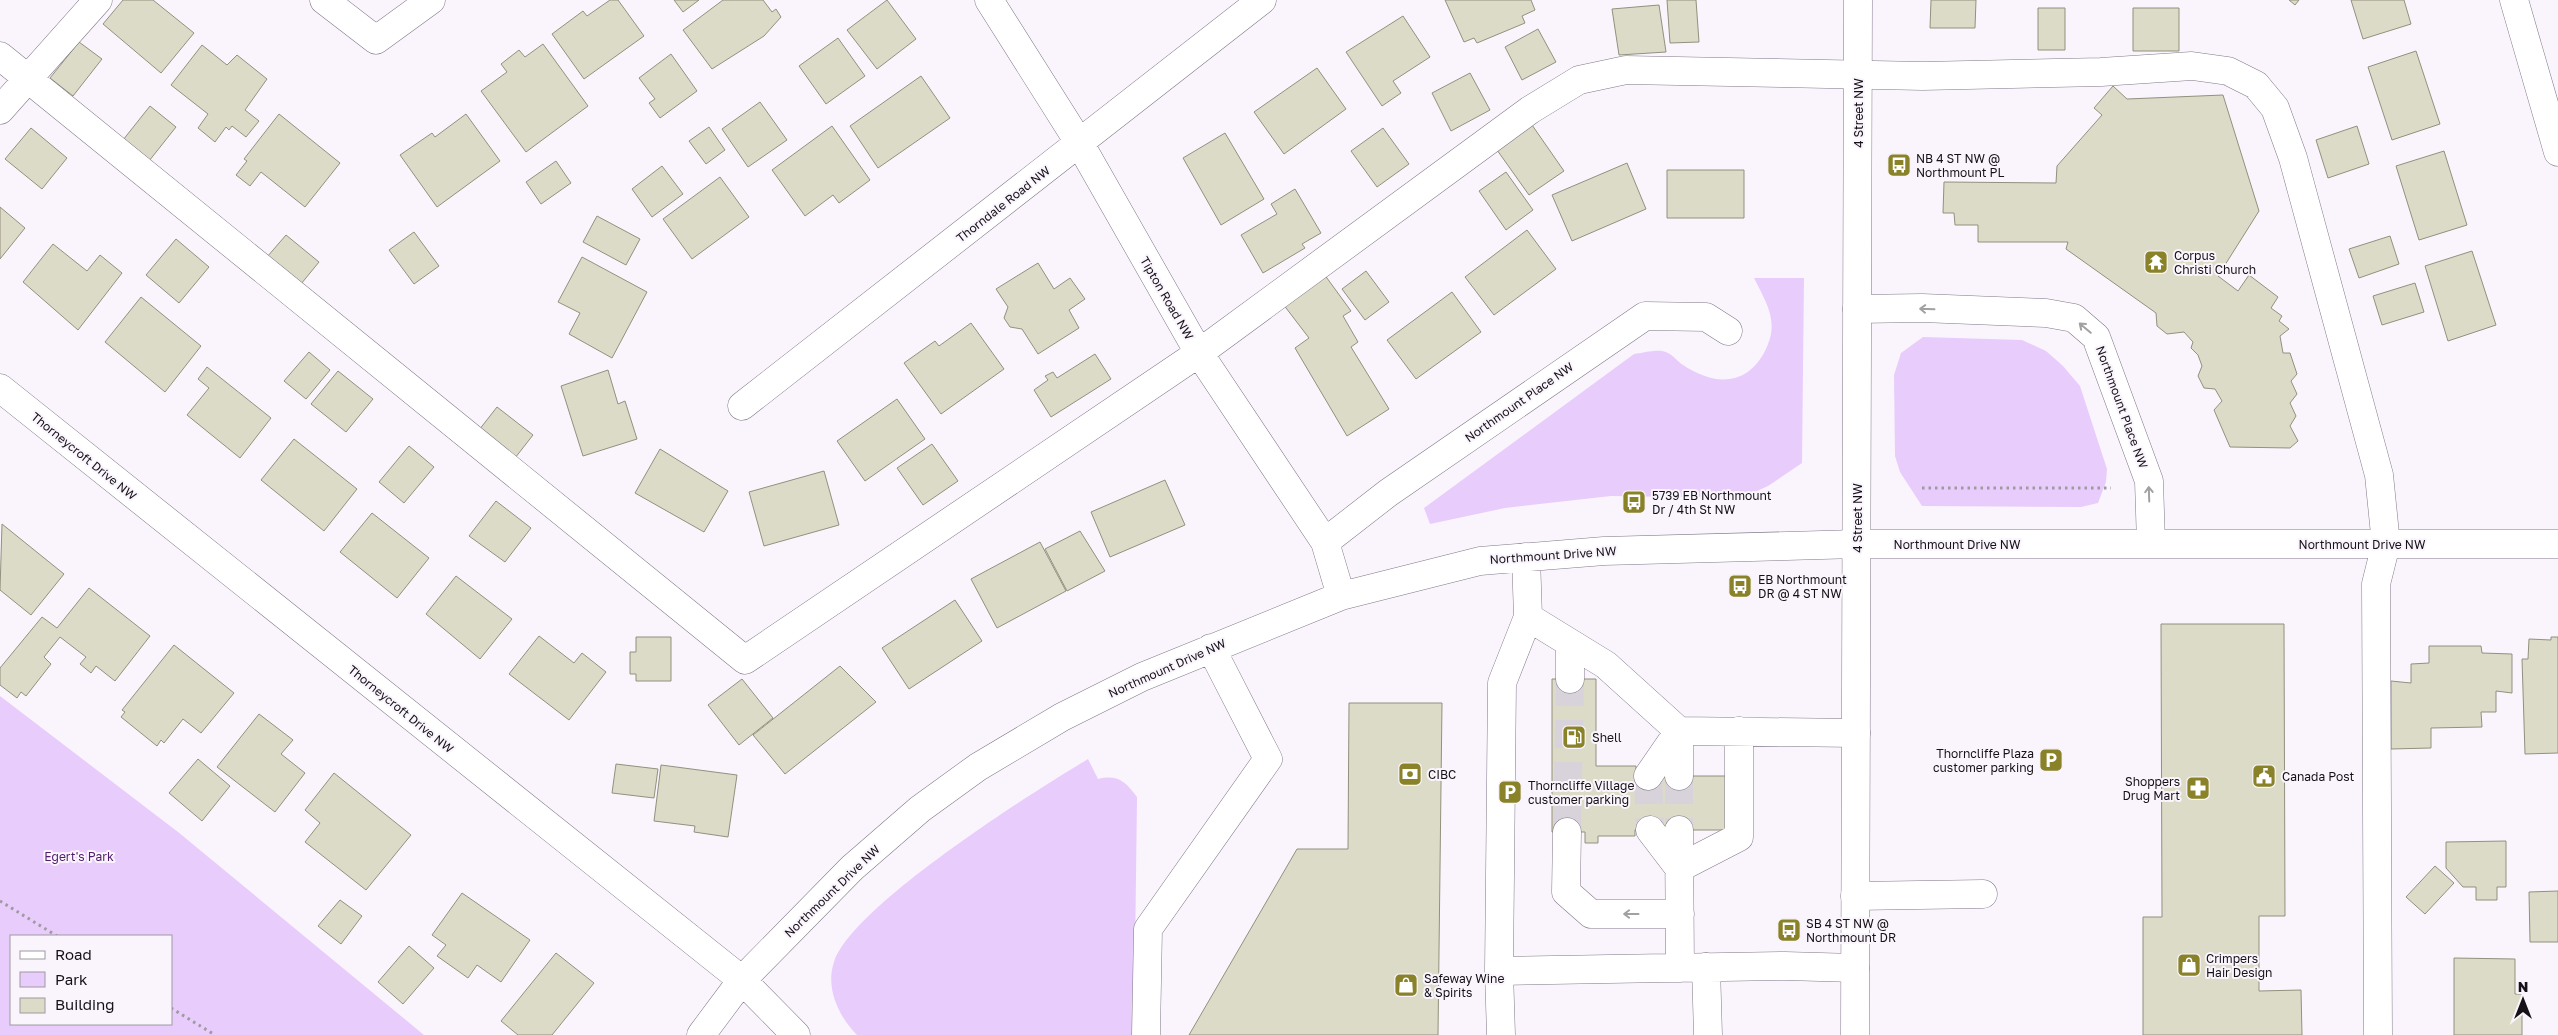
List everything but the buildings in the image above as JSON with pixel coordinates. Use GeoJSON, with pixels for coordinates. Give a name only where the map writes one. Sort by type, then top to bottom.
{"type":"FeatureCollection","features":[{"type":"Feature","properties":{"kind":"street"},"geometry":{"type":"LineString","coordinates":[[0,110],[98,0]]}},
{"type":"Feature","properties":{"kind":"street"},"geometry":{"type":"LineString","coordinates":[[324,0],[376,40],[431,0]]}},
{"type":"Feature","properties":{"kind":"street","name":"Tipton Road NW"},"geometry":{"type":"LineString","coordinates":[[989,0],[1080,144],[1199,353],[1325,542],[1341,596]]}},
{"type":"Feature","properties":{"kind":"street","name":"Thorndale Road NW"},"geometry":{"type":"LineString","coordinates":[[742,406],[1262,0]]}},
{"type":"Feature","properties":{"kind":"street","name":"4 Street NW"},"geometry":{"type":"LineString","coordinates":[[1855,1035],[1858,0]]}},
{"type":"Feature","properties":{"kind":"street"},"geometry":{"type":"LineString","coordinates":[[2514,0],[2558,152]]}},
{"type":"Feature","properties":{"kind":"street"},"geometry":{"type":"LineString","coordinates":[[0,56],[745,660],[1199,353],[1530,110],[1579,80],[1626,70],[1943,75],[2101,72],[2192,66],[2228,71],[2256,85],[2275,108],[2292,158],[2379,475],[2386,544],[2376,584],[2378,1035]]}},
{"type":"Feature","properties":{"kind":"street","name":"Northmount Place NW"},"geometry":{"type":"LineString","coordinates":[[1857,309],[1922,308],[2046,313],[2074,318],[2096,337],[2149,481],[2151,543]]}},
{"type":"Feature","properties":{"kind":"street","name":"Northmount Place NW"},"geometry":{"type":"LineString","coordinates":[[1325,542],[1388,493],[1644,316],[1706,317],[1728,331]]}},
{"type":"Feature","properties":{"kind":"street","name":"Thorneycroft Drive NW"},"geometry":{"type":"LineString","coordinates":[[0,388],[742,980],[796,1035]]}},
{"type":"Feature","properties":{"kind":"street","name":"Northmount Drive NW"},"geometry":{"type":"LineString","coordinates":[[701,1035],[742,980],[852,868],[920,809],[978,767],[1062,717],[1142,677],[1341,596],[1480,561],[1604,551],[1857,544],[2558,544]]}},
{"type":"Feature","properties":{"kind":"street"},"geometry":{"type":"LineString","coordinates":[[1501,1035],[1499,971],[1502,683],[1528,617],[1526,557]]}},
{"type":"Feature","properties":{"kind":"street"},"geometry":{"type":"LineString","coordinates":[[1528,617],[1606,665],[1679,731],[1856,733]]}},
{"type":"Feature","properties":{"kind":"street"},"geometry":{"type":"LineString","coordinates":[[1570,643],[1570,679]]}},
{"type":"Feature","properties":{"kind":"street"},"geometry":{"type":"LineString","coordinates":[[1146,1035],[1148,929],[1268,759],[1211,648]]}},
{"type":"Feature","properties":{"kind":"street"},"geometry":{"type":"LineString","coordinates":[[1648,776],[1679,731]]}},
{"type":"Feature","properties":{"kind":"street"},"geometry":{"type":"LineString","coordinates":[[1679,731],[1679,776]]}},
{"type":"Feature","properties":{"kind":"street"},"geometry":{"type":"LineString","coordinates":[[1679,868],[1739,836],[1739,731]]}},
{"type":"Feature","properties":{"kind":"street"},"geometry":{"type":"LineString","coordinates":[[1650,830],[1679,868]]}},
{"type":"Feature","properties":{"kind":"street"},"geometry":{"type":"LineString","coordinates":[[1679,830],[1680,914],[1708,1035]]}},
{"type":"Feature","properties":{"kind":"street"},"geometry":{"type":"LineString","coordinates":[[1567,832],[1566,892],[1592,914],[1680,914]]}},
{"type":"Feature","properties":{"kind":"street"},"geometry":{"type":"LineString","coordinates":[[1856,896],[1983,894]]}},
{"type":"Feature","properties":{"kind":"street"},"geometry":{"type":"LineString","coordinates":[[1499,971],[1785,966],[1856,968]]}},
{"type":"Feature","properties":{"kind":"path"},"geometry":{"type":"LineString","coordinates":[[1922,488],[2111,488]]}},
{"type":"Feature","properties":{"kind":"path"},"geometry":{"type":"LineString","coordinates":[[0,901],[55,935]]}},
{"type":"Feature","properties":{"kind":"path"},"geometry":{"type":"LineString","coordinates":[[172,1009],[215,1035]]}},
{"type":"Feature","properties":{"kind":"green space"},"geometry":{"type":"Polygon","coordinates":[[[1754,278],[1804,278],[1802,463],[1768,486],[1741,498],[1611,496],[1505,508],[1430,524],[1424,508],[1634,354],[1656,351],[1664,352],[1670,354],[1694,372],[1717,379],[1738,377],[1748,372],[1764,353],[1769,342],[1772,323],[1768,306],[1754,278]]]}},
{"type":"Feature","properties":{"kind":"green space"},"geometry":{"type":"Polygon","coordinates":[[[1923,337],[2022,340],[2046,351],[2063,366],[2080,386],[2107,469],[2106,482],[2098,503],[2081,507],[1922,506],[1900,472],[1895,456],[1894,375],[1901,353],[1923,337]]]}},
{"type":"Feature","properties":{"kind":"green space","name":"Egert's Park"},"geometry":{"type":"Polygon","coordinates":[[[0,696],[178,832],[424,1035],[0,1035],[0,696]]]}},
{"type":"Feature","properties":{"kind":"green space"},"geometry":{"type":"Polygon","coordinates":[[[1088,759],[1098,779],[1111,778],[1121,781],[1137,797],[1134,1035],[857,1035],[839,1011],[831,982],[834,962],[848,939],[874,911],[947,852],[988,823],[1088,759]]]}},
{"type":"Feature","properties":{"kind":"tunnel"},"geometry":{"type":"LineString","coordinates":[[1567,832],[1570,679]]}},
{"type":"Feature","properties":{"kind":"tunnel"},"geometry":{"type":"LineString","coordinates":[[1648,776],[1650,830]]}},
{"type":"Feature","properties":{"kind":"tunnel"},"geometry":{"type":"LineString","coordinates":[[1679,776],[1679,830]]}},
{"type":"Feature","properties":{"kind":"place","name":"NB 4 ST NW @ Northmount PL"},"geometry":{"type":"Point","coordinates":[1899,165]}},
{"type":"Feature","properties":{"kind":"place","name":"Corpus Christi Church"},"geometry":{"type":"Point","coordinates":[2156,262]}},
{"type":"Feature","properties":{"kind":"place","name":"5739 EB Northmount Dr / 4th St NW"},"geometry":{"type":"Point","coordinates":[1634,502]}},
{"type":"Feature","properties":{"kind":"place","name":"EB Northmount DR @ 4 ST NW"},"geometry":{"type":"Point","coordinates":[1740,586]}},
{"type":"Feature","properties":{"kind":"place","name":"Shell"},"geometry":{"type":"Point","coordinates":[1574,737]}},
{"type":"Feature","properties":{"kind":"place","name":"Thorncliffe Plaza customer parking"},"geometry":{"type":"Point","coordinates":[2051,760]}},
{"type":"Feature","properties":{"kind":"place","name":"CIBC"},"geometry":{"type":"Point","coordinates":[1410,774]}},
{"type":"Feature","properties":{"kind":"place","name":"Canada Post"},"geometry":{"type":"Point","coordinates":[2264,776]}},
{"type":"Feature","properties":{"kind":"place","name":"Shoppers Drug Mart"},"geometry":{"type":"Point","coordinates":[2198,788]}},
{"type":"Feature","properties":{"kind":"place","name":"Thorncliffe Village customer parking"},"geometry":{"type":"Point","coordinates":[1510,792]}},
{"type":"Feature","properties":{"kind":"place","name":"SB 4 ST NW @ Northmount DR"},"geometry":{"type":"Point","coordinates":[1789,930]}},
{"type":"Feature","properties":{"kind":"place","name":"Crimpers Hair Design"},"geometry":{"type":"Point","coordinates":[2189,965]}},
{"type":"Feature","properties":{"kind":"place","name":"Safeway Wine & Spirits"},"geometry":{"type":"Point","coordinates":[1406,985]}}]}
